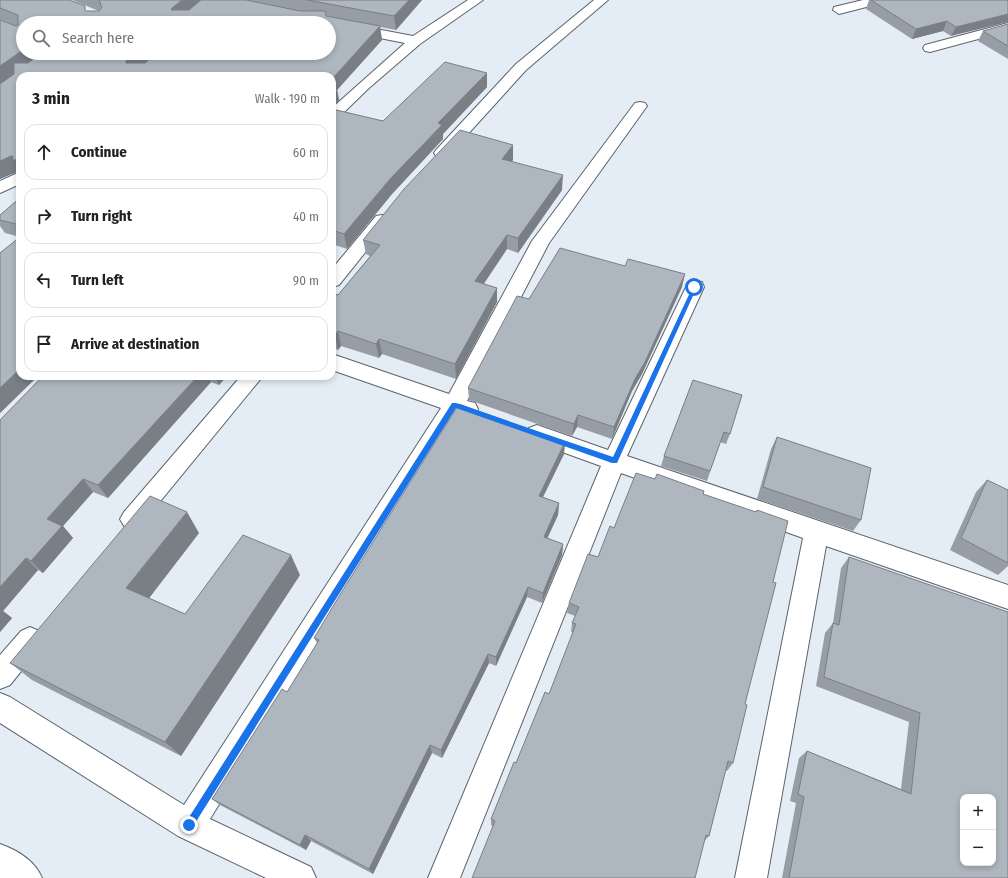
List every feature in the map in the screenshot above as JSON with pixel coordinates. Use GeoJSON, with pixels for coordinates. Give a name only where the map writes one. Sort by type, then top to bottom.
{"type":"FeatureCollection","features":[{"type":"Feature","properties":{"kind":"street"},"geometry":{"type":"LineString","coordinates":[[336,112],[364,85],[415,41],[477,0]]}},
{"type":"Feature","properties":{"kind":"street"},"geometry":{"type":"LineString","coordinates":[[431,164],[521,67],[602,0]]}},
{"type":"Feature","properties":{"kind":"street"},"geometry":{"type":"LineString","coordinates":[[839,10],[878,0]]}},
{"type":"Feature","properties":{"kind":"street"},"geometry":{"type":"LineString","coordinates":[[336,25],[415,41]]}},
{"type":"Feature","properties":{"kind":"street"},"geometry":{"type":"LineString","coordinates":[[930,48],[1008,27]]}},
{"type":"Feature","properties":{"kind":"street"},"geometry":{"type":"LineString","coordinates":[[189,825],[454,405],[516,285],[541,241],[640,106]]}},
{"type":"Feature","properties":{"kind":"street"},"geometry":{"type":"LineString","coordinates":[[0,188],[16,179]]}},
{"type":"Feature","properties":{"kind":"street"},"geometry":{"type":"LineString","coordinates":[[336,276],[394,205]]}},
{"type":"Feature","properties":{"kind":"street"},"geometry":{"type":"LineString","coordinates":[[444,878],[614,461],[694,287]]}},
{"type":"Feature","properties":{"kind":"street"},"geometry":{"type":"LineString","coordinates":[[336,363],[483,415]]}},
{"type":"Feature","properties":{"kind":"street"},"geometry":{"type":"LineString","coordinates":[[116,538],[250,380]]}},
{"type":"Feature","properties":{"kind":"street"},"geometry":{"type":"LineString","coordinates":[[520,428],[816,532],[1008,597]]}},
{"type":"Feature","properties":{"kind":"street"},"geometry":{"type":"LineString","coordinates":[[752,878],[816,532]]}},
{"type":"Feature","properties":{"kind":"street"},"geometry":{"type":"LineString","coordinates":[[0,676],[46,622]]}},
{"type":"Feature","properties":{"kind":"street"},"geometry":{"type":"LineString","coordinates":[[0,707],[189,825],[300,878]]}},
{"type":"Feature","properties":{"kind":"street"},"geometry":{"type":"LineString","coordinates":[[0,859],[26,878]]}},
{"type":"Feature","properties":{"kind":"building"},"geometry":{"type":"Polygon","coordinates":[[[0,0],[69,0],[85,6],[85,11],[99,11],[102,7],[99,0],[182,0],[171,10],[189,10],[201,0],[246,0],[300,11],[325,11],[326,16],[18,16],[0,8],[0,0]]]}},
{"type":"Feature","properties":{"kind":"building"},"geometry":{"type":"Polygon","coordinates":[[[307,0],[409,0],[394,16],[307,0]]]}},
{"type":"Feature","properties":{"kind":"building"},"geometry":{"type":"Polygon","coordinates":[[[871,0],[1008,0],[1008,14],[956,27],[947,21],[916,29],[871,0]]]}},
{"type":"Feature","properties":{"kind":"building"},"geometry":{"type":"Polygon","coordinates":[[[336,18],[380,26],[336,75],[336,72],[16,72],[16,159],[13,161],[13,156],[11,156],[0,161],[0,84],[14,74],[14,63],[28,63],[32,60],[127,60],[126,63],[145,63],[148,60],[336,60],[336,18]]]}},
{"type":"Feature","properties":{"kind":"building"},"geometry":{"type":"Polygon","coordinates":[[[0,20],[16,26],[16,55],[0,66],[0,20]]]}},
{"type":"Feature","properties":{"kind":"building"},"geometry":{"type":"Polygon","coordinates":[[[1008,24],[1008,46],[983,31],[1008,24]]]}},
{"type":"Feature","properties":{"kind":"building"},"geometry":{"type":"Polygon","coordinates":[[[445,62],[487,73],[438,123],[442,125],[390,179],[344,234],[336,231],[336,110],[383,121],[445,62]]]}},
{"type":"Feature","properties":{"kind":"building"},"geometry":{"type":"Polygon","coordinates":[[[460,130],[513,145],[502,159],[563,175],[518,238],[507,235],[475,281],[497,288],[455,364],[379,339],[376,344],[338,331],[336,334],[336,294],[338,295],[380,245],[363,240],[404,189],[460,130]]]}},
{"type":"Feature","properties":{"kind":"building"},"geometry":{"type":"Polygon","coordinates":[[[16,201],[16,224],[0,220],[0,215],[16,201]]]}},
{"type":"Feature","properties":{"kind":"building"},"geometry":{"type":"Polygon","coordinates":[[[16,240],[16,373],[0,388],[0,253],[16,240]]]}},
{"type":"Feature","properties":{"kind":"building"},"geometry":{"type":"Polygon","coordinates":[[[560,248],[625,266],[628,259],[685,274],[614,427],[578,415],[574,424],[468,388],[517,296],[529,299],[560,248]]]}},
{"type":"Feature","properties":{"kind":"building"},"geometry":{"type":"Polygon","coordinates":[[[39,380],[194,380],[98,485],[83,479],[47,519],[62,526],[31,561],[26,558],[0,587],[0,420],[39,380]]]}},
{"type":"Feature","properties":{"kind":"building"},"geometry":{"type":"Polygon","coordinates":[[[693,380],[742,395],[730,434],[724,432],[710,471],[664,456],[693,380]]]}},
{"type":"Feature","properties":{"kind":"building"},"geometry":{"type":"Polygon","coordinates":[[[459,404],[565,442],[539,496],[559,503],[544,537],[563,544],[543,593],[528,587],[496,657],[488,654],[441,750],[430,745],[369,869],[305,835],[300,845],[212,799],[282,689],[287,692],[319,640],[314,638],[459,404]]]}},
{"type":"Feature","properties":{"kind":"building"},"geometry":{"type":"Polygon","coordinates":[[[777,437],[871,468],[861,520],[763,487],[777,437]]]}},
{"type":"Feature","properties":{"kind":"building"},"geometry":{"type":"Polygon","coordinates":[[[636,473],[655,479],[657,474],[704,491],[703,494],[788,521],[773,582],[776,583],[745,704],[747,705],[733,763],[728,761],[709,836],[706,835],[695,878],[472,878],[495,821],[491,819],[514,762],[516,763],[545,692],[549,694],[576,624],[572,623],[579,607],[569,603],[588,554],[598,557],[610,526],[614,528],[636,473]]]}},
{"type":"Feature","properties":{"kind":"building"},"geometry":{"type":"Polygon","coordinates":[[[987,480],[1008,490],[1008,563],[961,538],[987,480]]]}},
{"type":"Feature","properties":{"kind":"building"},"geometry":{"type":"Polygon","coordinates":[[[150,496],[187,512],[126,588],[185,614],[243,535],[291,555],[165,742],[10,663],[150,496]]]}},
{"type":"Feature","properties":{"kind":"building"},"geometry":{"type":"Polygon","coordinates":[[[849,557],[1008,612],[1008,878],[789,878],[804,797],[798,794],[807,751],[911,794],[920,713],[824,677],[833,623],[839,625],[849,557]]]}},
{"type":"Feature","properties":{"kind":"route"},"geometry":{"type":"LineString","coordinates":[[189,825],[454,405],[614,461],[694,287]]}}]}
